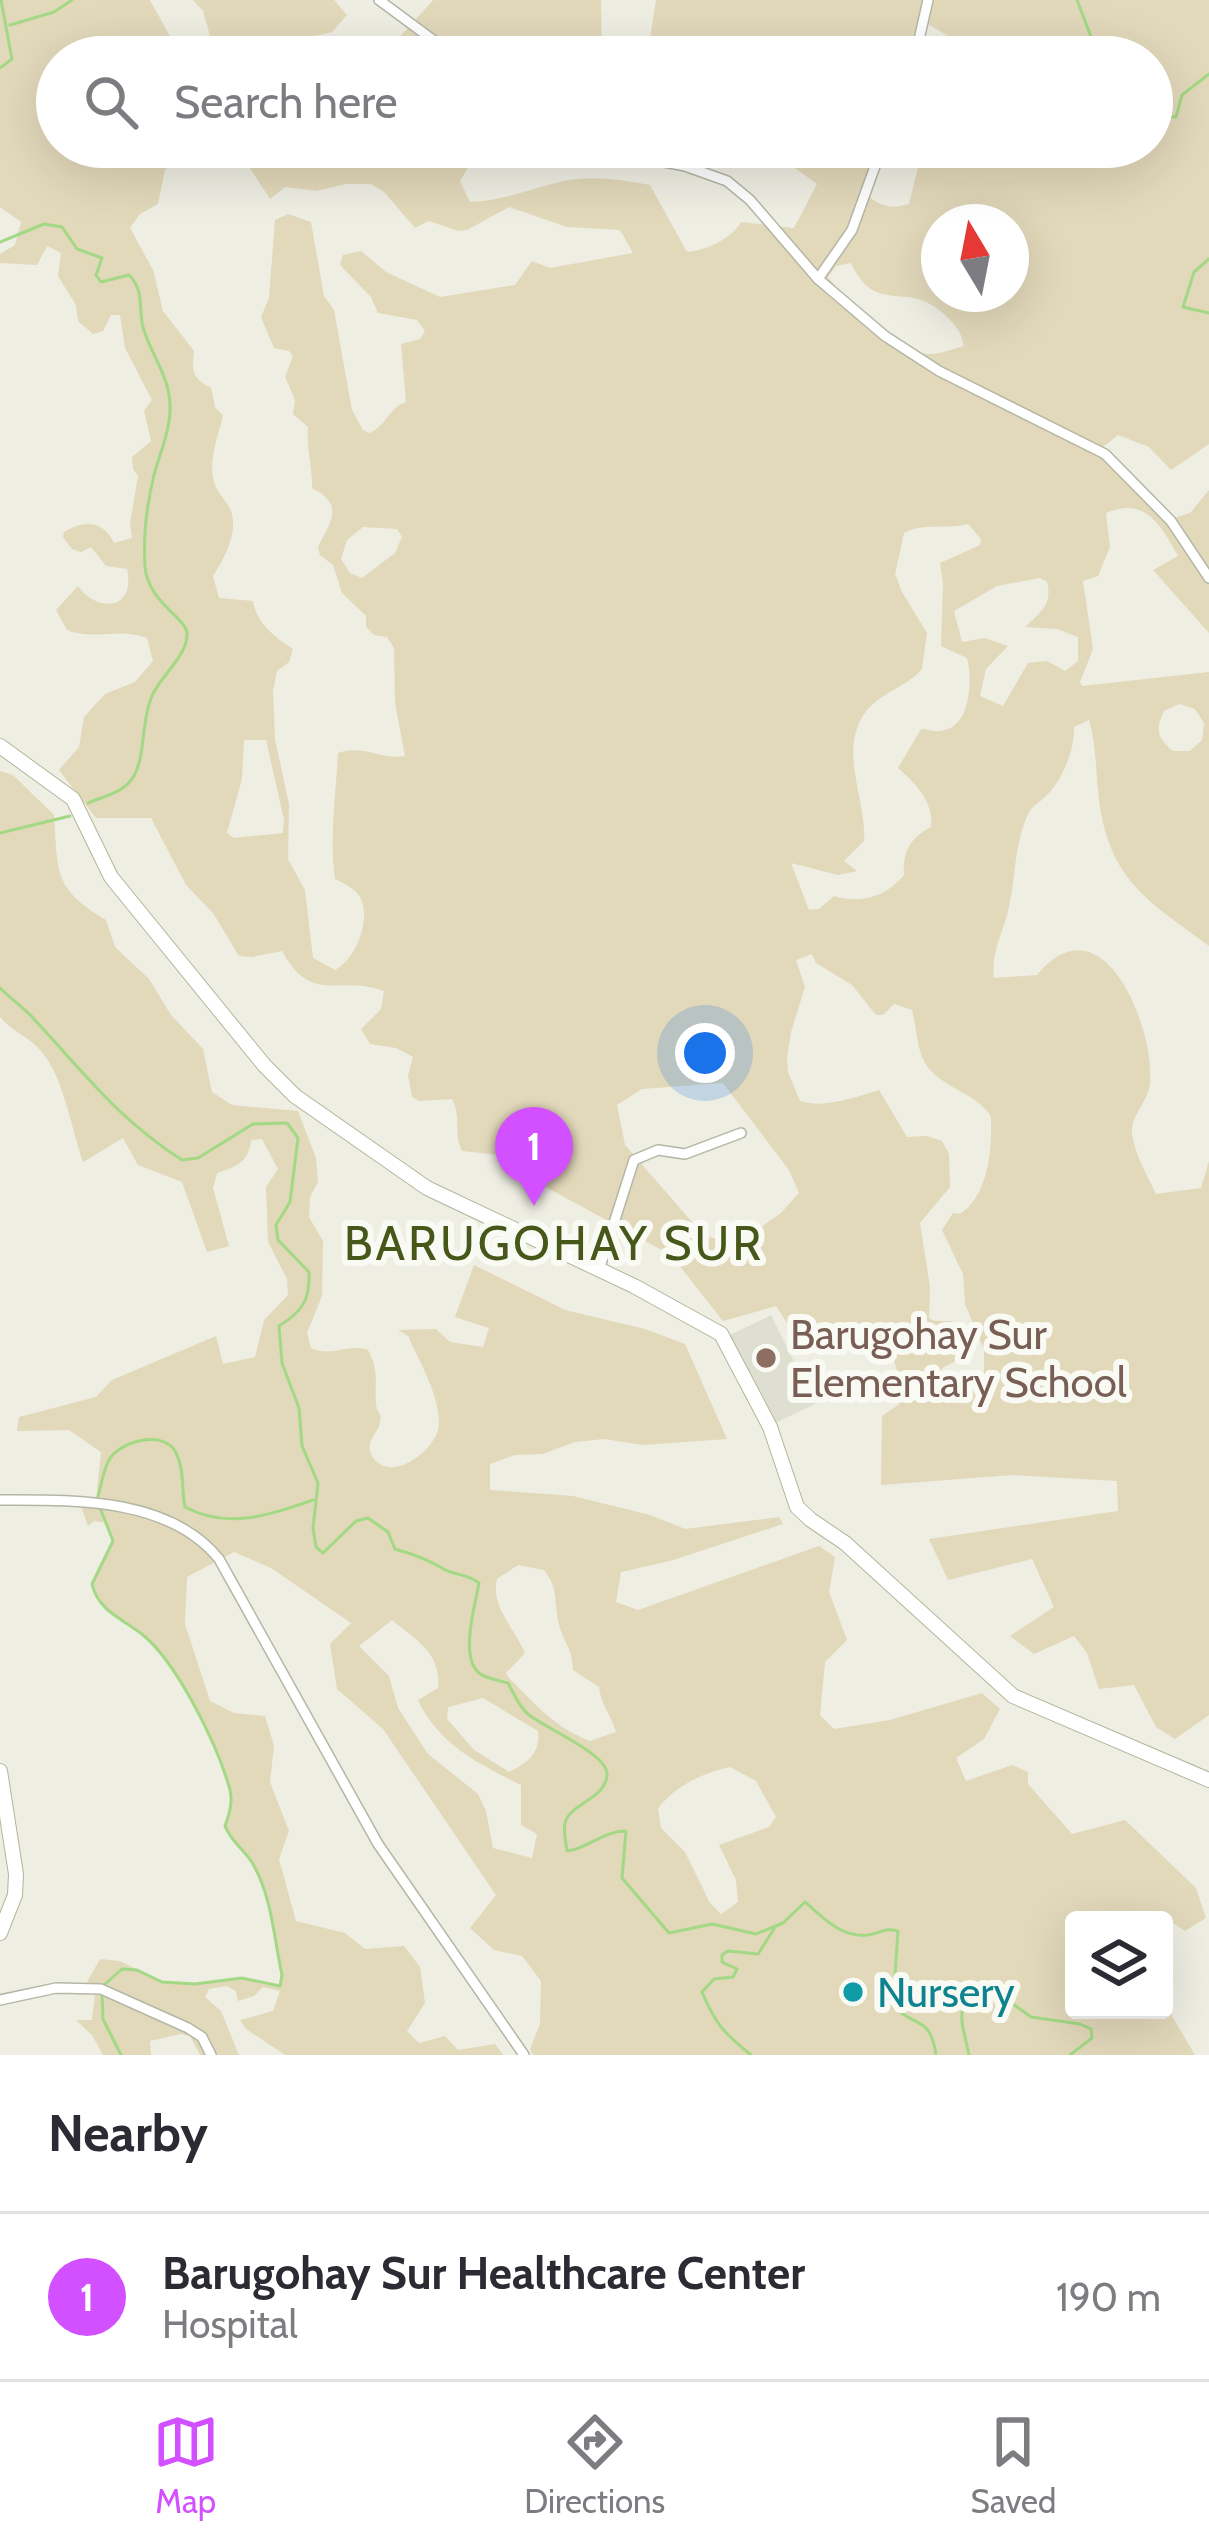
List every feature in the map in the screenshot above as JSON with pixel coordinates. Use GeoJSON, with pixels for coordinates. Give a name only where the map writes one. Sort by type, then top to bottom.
{"type":"FeatureCollection","features":[{"type":"Feature","properties":{"kind":"street"},"geometry":{"type":"LineString","coordinates":[[379,0],[428,36]]}},
{"type":"Feature","properties":{"kind":"street"},"geometry":{"type":"LineString","coordinates":[[920,36],[928,0]]}},
{"type":"Feature","properties":{"kind":"street"},"geometry":{"type":"LineString","coordinates":[[691,168],[727,181],[750,200],[818,279],[871,325],[926,363],[1105,454],[1171,521],[1209,578]]}},
{"type":"Feature","properties":{"kind":"street"},"geometry":{"type":"LineString","coordinates":[[818,279],[852,230],[874,168]]}},
{"type":"Feature","properties":{"kind":"street"},"geometry":{"type":"LineString","coordinates":[[0,746],[73,799],[111,877],[264,1065],[295,1096],[427,1188],[721,1334],[770,1427],[797,1507],[845,1543],[1013,1696],[1209,1780]]}},
{"type":"Feature","properties":{"kind":"street"},"geometry":{"type":"LineString","coordinates":[[599,1270],[634,1160],[658,1150],[685,1154],[741,1133]]}},
{"type":"Feature","properties":{"kind":"street"},"geometry":{"type":"LineString","coordinates":[[0,1500],[101,1501],[178,1526],[207,1544],[378,1844],[524,2055]]}},
{"type":"Feature","properties":{"kind":"street"},"geometry":{"type":"LineString","coordinates":[[0,1771],[15,1894],[0,1933]]}},
{"type":"Feature","properties":{"kind":"street"},"geometry":{"type":"LineString","coordinates":[[0,2000],[56,1988],[101,1989],[188,2028],[202,2037],[211,2055]]}},
{"type":"Feature","properties":{"kind":"shaded area"},"geometry":{"type":"Polygon","coordinates":[[[0,0],[150,0],[170,36],[36,36],[36,168],[168,168],[158,204],[140,214],[130,228],[153,270],[163,311],[194,351],[195,374],[211,388],[215,407],[223,416],[212,474],[231,510],[233,531],[213,576],[219,598],[253,601],[262,623],[293,649],[289,662],[277,671],[273,691],[275,739],[289,804],[288,859],[305,890],[313,958],[335,970],[355,948],[364,916],[358,894],[335,879],[338,753],[355,750],[405,756],[395,703],[394,648],[387,637],[374,635],[366,627],[366,616],[342,593],[333,565],[320,555],[318,547],[331,521],[332,507],[312,488],[308,427],[293,414],[295,400],[285,377],[293,356],[274,348],[261,317],[269,298],[275,220],[288,214],[311,222],[324,296],[334,310],[352,410],[369,433],[406,402],[401,344],[420,339],[425,331],[417,320],[378,313],[371,297],[340,265],[343,255],[361,251],[386,272],[440,297],[515,285],[532,261],[550,268],[633,253],[620,230],[567,227],[509,207],[467,230],[429,221],[415,228],[371,184],[317,191],[285,187],[270,199],[250,168],[468,168],[460,181],[470,202],[574,179],[650,185],[687,252],[725,238],[741,222],[794,228],[817,184],[795,168],[877,168],[867,195],[891,207],[909,204],[918,168],[1173,168],[1173,36],[948,36],[926,23],[923,36],[650,36],[656,0],[1209,0],[1209,444],[1171,470],[1149,447],[1118,435],[1103,447],[1174,518],[1190,513],[1209,490],[1209,633],[1153,570],[1178,556],[1158,524],[1131,508],[1106,513],[1110,547],[1098,576],[1083,581],[1093,649],[1080,682],[1082,686],[1209,672],[1209,946],[1140,891],[1116,859],[1101,813],[1089,720],[1074,727],[1063,772],[1029,811],[1023,826],[993,969],[994,978],[1037,975],[1061,955],[1083,951],[1103,960],[1120,978],[1144,1031],[1150,1083],[1132,1134],[1156,1194],[1201,1188],[1209,1161],[1209,1715],[1175,1739],[1156,1727],[1134,1685],[1099,1689],[1087,1653],[1074,1636],[1034,1654],[1010,1636],[1054,1607],[1032,1559],[948,1580],[929,1539],[1118,1511],[1117,1481],[1013,1475],[881,1485],[882,1416],[905,1400],[887,1335],[845,1340],[808,1355],[776,1306],[723,1321],[671,1255],[540,1184],[500,1155],[462,1151],[452,1099],[419,1101],[412,1097],[408,1075],[413,1057],[396,1048],[370,1044],[361,1029],[381,1009],[384,991],[315,983],[293,968],[282,951],[239,956],[213,913],[186,885],[151,818],[96,818],[59,770],[79,747],[84,717],[105,694],[135,682],[153,661],[147,638],[67,630],[56,610],[78,586],[104,604],[120,600],[128,583],[127,569],[106,566],[91,547],[81,552],[72,549],[63,537],[64,532],[86,524],[105,530],[114,543],[132,538],[138,476],[132,457],[151,441],[144,411],[152,400],[125,348],[120,315],[111,315],[103,331],[93,334],[78,321],[76,305],[58,276],[61,253],[47,246],[37,265],[0,263],[0,254],[15,245],[21,222],[0,207],[0,0]],[[968,524],[904,533],[895,574],[927,633],[922,669],[874,703],[859,724],[853,756],[864,841],[844,861],[857,871],[838,875],[791,863],[809,910],[819,909],[834,896],[863,899],[889,889],[904,875],[912,842],[931,827],[927,802],[898,768],[921,729],[950,728],[964,713],[970,678],[967,658],[941,646],[940,563],[980,545],[981,539],[968,524]],[[363,527],[347,540],[341,559],[350,573],[362,578],[395,553],[402,537],[397,529],[363,527]],[[1040,578],[997,586],[954,611],[962,642],[985,638],[1008,646],[986,669],[980,696],[1003,706],[1028,663],[1047,661],[1065,671],[1078,661],[1078,637],[1057,629],[1025,627],[1047,603],[1047,582],[1040,578]],[[1179,704],[1164,711],[1159,733],[1173,751],[1190,751],[1202,740],[1204,723],[1195,709],[1179,704]],[[244,740],[242,779],[227,833],[234,838],[283,833],[266,740],[244,740]],[[812,954],[796,960],[805,987],[787,1058],[800,1101],[829,1103],[879,1090],[907,1137],[942,1141],[949,1154],[950,1187],[920,1223],[930,1287],[929,1318],[951,1321],[962,1358],[942,1368],[941,1384],[953,1404],[984,1382],[984,1350],[965,1304],[963,1274],[942,1230],[953,1213],[970,1206],[983,1183],[991,1117],[977,1101],[929,1069],[912,1010],[894,1004],[883,1015],[876,1015],[852,985],[816,963],[812,954]],[[723,1083],[642,1089],[617,1105],[625,1145],[705,1237],[741,1241],[781,1213],[799,1193],[789,1170],[723,1083]]]}},
{"type":"Feature","properties":{"kind":"shaded area"},"geometry":{"type":"Polygon","coordinates":[[[193,0],[334,0],[347,15],[332,32],[315,36],[210,36],[203,11],[193,0]]]}},
{"type":"Feature","properties":{"kind":"shaded area"},"geometry":{"type":"Polygon","coordinates":[[[433,0],[601,0],[602,36],[401,36],[433,0]]]}},
{"type":"Feature","properties":{"kind":"shaded area"},"geometry":{"type":"Polygon","coordinates":[[[0,771],[13,775],[54,815],[58,865],[67,888],[106,920],[115,947],[149,979],[171,1015],[203,1049],[212,1092],[232,1105],[298,1111],[316,1158],[318,1182],[310,1197],[309,1217],[323,1241],[322,1296],[307,1333],[311,1348],[319,1351],[368,1350],[380,1416],[370,1446],[372,1456],[380,1464],[401,1466],[423,1453],[437,1433],[436,1401],[428,1379],[408,1336],[398,1330],[436,1329],[450,1342],[483,1347],[489,1328],[455,1317],[474,1265],[565,1310],[685,1344],[727,1439],[643,1445],[604,1439],[575,1442],[490,1464],[490,1490],[573,1496],[685,1529],[779,1517],[783,1524],[621,1572],[616,1602],[638,1610],[819,1546],[835,1557],[829,1592],[847,1640],[825,1662],[820,1715],[834,1729],[890,1720],[982,1693],[1000,1709],[984,1739],[956,1758],[966,1781],[1012,1765],[1028,1772],[1028,1784],[1072,1834],[1125,1820],[1196,1888],[1206,1918],[1185,1931],[1173,1923],[1173,1911],[1065,1911],[1065,2019],[1173,2018],[1195,2055],[533,2055],[530,2049],[540,2024],[541,1981],[522,1956],[494,1950],[470,1928],[496,1895],[383,1729],[337,1689],[330,1644],[351,1623],[271,1568],[234,1552],[187,1577],[185,1624],[210,1701],[234,1713],[265,1716],[274,1746],[270,1782],[289,1831],[279,1859],[296,1921],[345,1933],[365,1949],[404,1946],[420,1967],[425,2003],[407,2031],[419,2043],[445,2036],[458,2050],[495,2044],[503,2055],[285,2055],[240,2020],[273,2011],[280,1991],[263,1987],[238,2001],[236,1991],[226,1986],[209,1989],[205,1997],[221,2011],[239,2055],[200,2055],[190,2036],[181,2034],[150,2041],[151,2055],[103,2055],[76,2020],[92,2020],[96,1986],[87,1982],[100,1959],[120,1961],[162,1982],[195,1984],[242,1978],[279,1985],[282,1975],[259,1877],[225,1826],[230,1790],[206,1729],[170,1665],[95,1593],[92,1583],[113,1541],[106,1523],[94,1521],[88,1526],[81,1506],[58,1507],[54,1500],[96,1500],[101,1452],[69,1430],[17,1431],[19,1417],[96,1397],[112,1380],[216,1336],[223,1364],[255,1357],[264,1320],[288,1295],[287,1279],[268,1242],[266,1187],[278,1169],[262,1139],[251,1140],[240,1162],[217,1173],[213,1188],[229,1246],[207,1252],[182,1182],[138,1165],[123,1138],[83,1162],[55,1073],[37,1047],[0,1017],[0,771]],[[518,1565],[497,1579],[500,1608],[525,1653],[506,1673],[546,1714],[577,1735],[590,1741],[616,1732],[599,1687],[573,1670],[548,1576],[544,1570],[518,1565]],[[392,1620],[359,1646],[389,1676],[398,1708],[428,1754],[478,1794],[493,1848],[532,1858],[537,1834],[521,1825],[521,1785],[475,1761],[437,1729],[418,1700],[438,1688],[436,1665],[425,1648],[392,1620]],[[483,1698],[448,1707],[447,1719],[474,1750],[509,1772],[535,1751],[538,1731],[483,1698]],[[730,1767],[681,1787],[658,1809],[661,1828],[685,1852],[710,1903],[721,1914],[738,1902],[736,1880],[719,1845],[769,1827],[776,1817],[756,1781],[730,1767]]]}},
{"type":"Feature","properties":{"kind":"shaded area","name":"Barugohay Sur Elementary School"},"geometry":{"type":"Polygon","coordinates":[[[771,1315],[815,1404],[771,1425],[728,1336],[771,1315]]]}},
{"type":"Feature","properties":{"kind":"waterway"},"geometry":{"type":"LineString","coordinates":[[0,68],[12,59],[1,0]]}},
{"type":"Feature","properties":{"kind":"waterway"},"geometry":{"type":"LineString","coordinates":[[10,25],[54,12],[72,0]]}},
{"type":"Feature","properties":{"kind":"waterway"},"geometry":{"type":"LineString","coordinates":[[1077,0],[1091,36]]}},
{"type":"Feature","properties":{"kind":"waterway"},"geometry":{"type":"LineString","coordinates":[[1173,117],[1182,95],[1209,74]]}},
{"type":"Feature","properties":{"kind":"waterway"},"geometry":{"type":"LineString","coordinates":[[0,242],[44,224],[62,227],[77,249],[102,258],[96,275],[101,282],[129,275],[137,287],[143,327],[169,395],[168,426],[148,509],[145,566],[152,589],[185,627],[186,641],[152,696],[134,776],[119,790],[88,803]]}},
{"type":"Feature","properties":{"kind":"waterway"},"geometry":{"type":"LineString","coordinates":[[1209,259],[1194,272],[1183,307],[1209,313]]}},
{"type":"Feature","properties":{"kind":"waterway"},"geometry":{"type":"LineString","coordinates":[[0,833],[70,816]]}},
{"type":"Feature","properties":{"kind":"waterway"},"geometry":{"type":"LineString","coordinates":[[0,988],[120,1112],[182,1160],[198,1158],[253,1124],[287,1123],[298,1138],[290,1202],[276,1225],[278,1240],[309,1272],[309,1282],[303,1304],[279,1326],[282,1363],[299,1408],[302,1446],[318,1483],[316,1547],[323,1553],[356,1521],[368,1518],[388,1532],[395,1549],[479,1583],[469,1643],[473,1665],[482,1675],[508,1683],[528,1714],[587,1750],[605,1767],[607,1775],[600,1790],[568,1816],[567,1851],[626,1831],[622,1878],[669,1933],[712,1924],[756,1934],[783,1923],[805,1902],[849,1933],[898,1931],[893,2006],[925,2027],[936,2055]]}},
{"type":"Feature","properties":{"kind":"waterway"},"geometry":{"type":"LineString","coordinates":[[98,1497],[114,1453],[131,1443],[151,1440],[175,1451],[185,1507],[201,1514],[249,1518],[313,1500]]}},
{"type":"Feature","properties":{"kind":"waterway"},"geometry":{"type":"LineString","coordinates":[[99,1505],[113,1541],[92,1584],[95,1593],[170,1665],[206,1729],[230,1790],[225,1826],[259,1877],[282,1975],[280,1986],[242,1978],[195,1984],[162,1982],[137,1970],[122,1969],[104,1985]]}},
{"type":"Feature","properties":{"kind":"waterway"},"geometry":{"type":"LineString","coordinates":[[751,2055],[722,2028],[702,1992],[714,1979],[733,1977],[737,1969],[722,1962],[722,1955],[728,1951],[758,1954],[774,1929]]}},
{"type":"Feature","properties":{"kind":"waterway"},"geometry":{"type":"LineString","coordinates":[[969,2055],[963,2007],[984,1983],[1031,2017],[1091,2029],[1092,2038],[1070,2055]]}},
{"type":"Feature","properties":{"kind":"waterway"},"geometry":{"type":"LineString","coordinates":[[102,1994],[103,2019],[121,2055]]}},
{"type":"Feature","properties":{"kind":"place","name":"Barugohay Sur Healthcare Center"},"geometry":{"type":"Point","coordinates":[534,1206]}},
{"type":"Feature","properties":{"kind":"place","name":"Barugohay Sur Elementary School"},"geometry":{"type":"Point","coordinates":[766,1358]}},
{"type":"Feature","properties":{"kind":"place","name":"Nursery"},"geometry":{"type":"Point","coordinates":[853,1992]}},
{"type":"Feature","properties":{"kind":"district","name":"BARUGOHAY SUR"},"geometry":{"type":"Point","coordinates":[554,1243]}}]}
